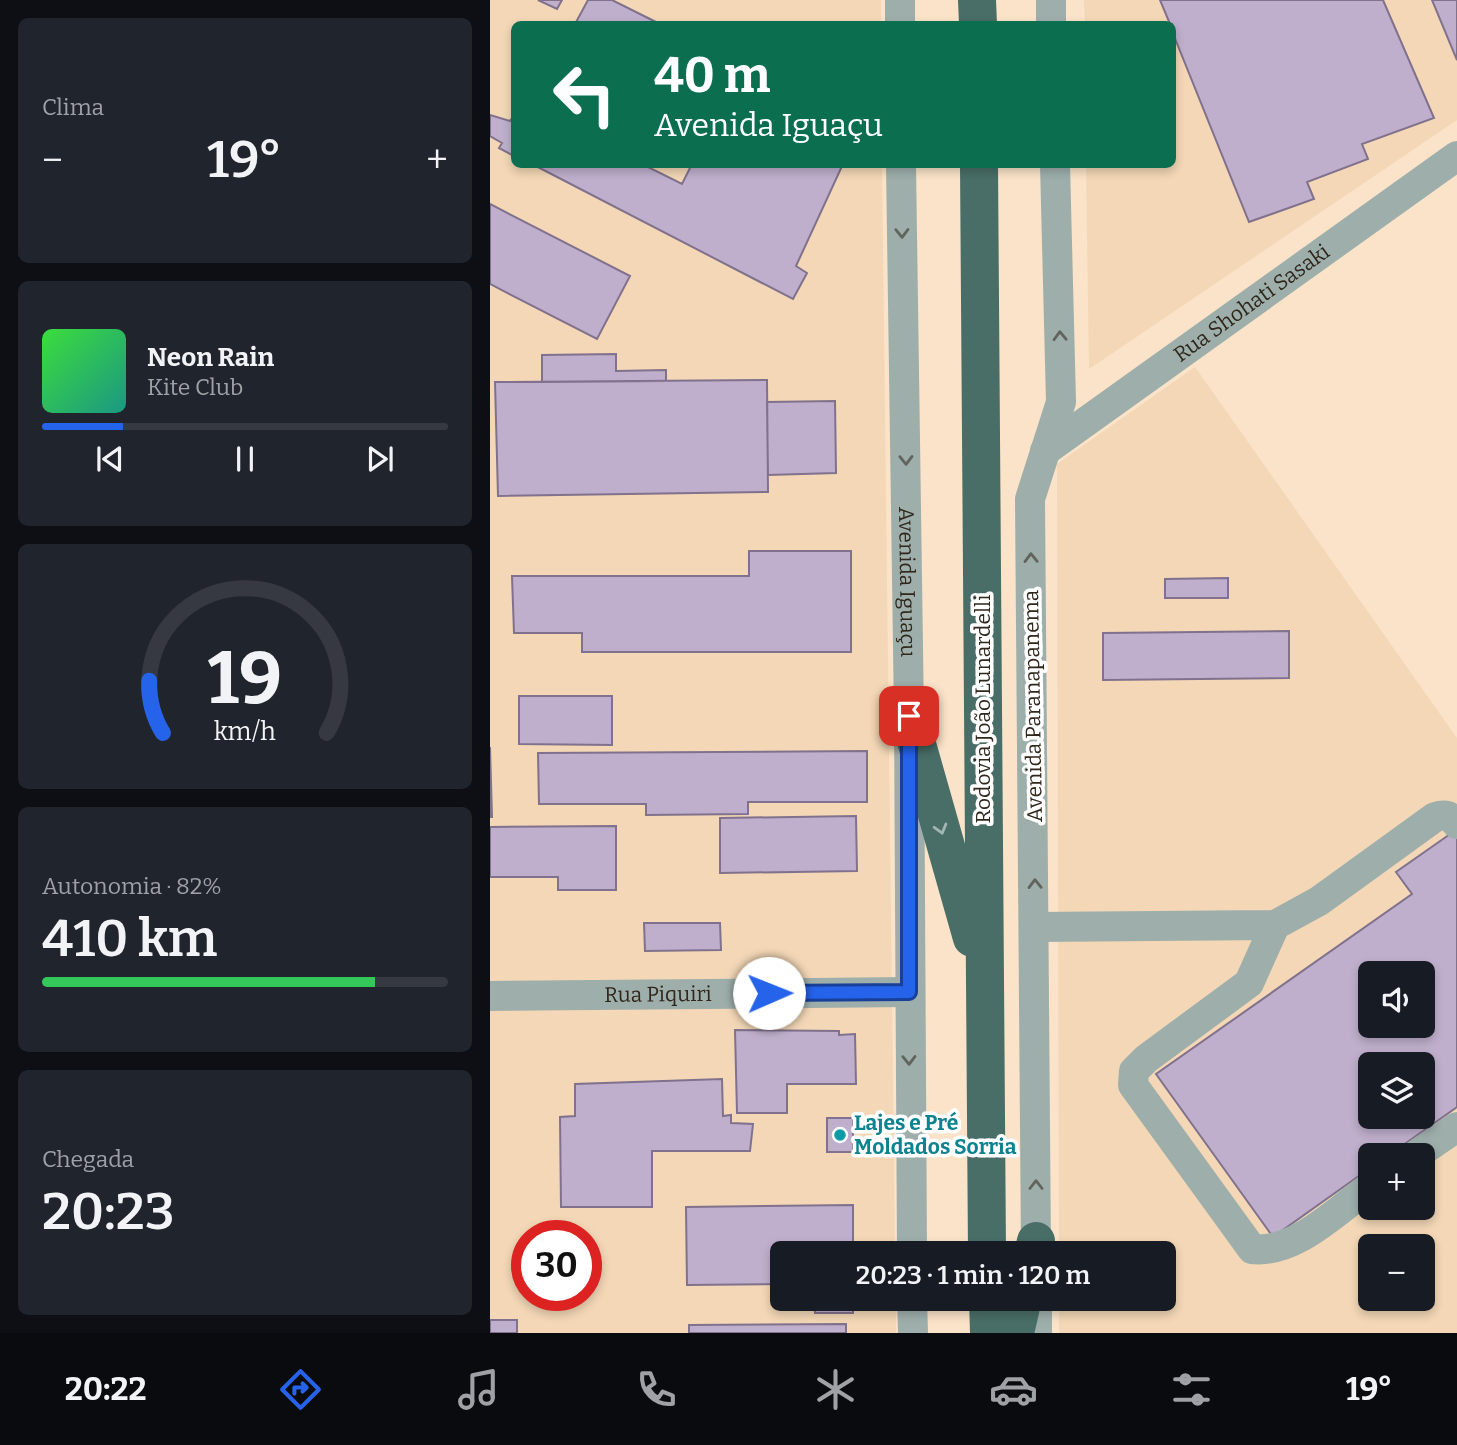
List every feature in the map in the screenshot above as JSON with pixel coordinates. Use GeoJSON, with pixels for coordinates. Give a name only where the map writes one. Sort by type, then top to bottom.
{"type":"FeatureCollection","features":[{"type":"Feature","properties":{"kind":"highway"},"geometry":{"type":"LineString","coordinates":[[978,0],[978,21]]}},
{"type":"Feature","properties":{"kind":"highway","name":"Rodovia João Lunardelli"},"geometry":{"type":"LineString","coordinates":[[979,168],[987,1241]]}},
{"type":"Feature","properties":{"kind":"highway"},"geometry":{"type":"LineString","coordinates":[[909,716],[985,987]]}},
{"type":"Feature","properties":{"kind":"highway"},"geometry":{"type":"LineString","coordinates":[[988,1311],[989,1333]]}},
{"type":"Feature","properties":{"kind":"highway"},"geometry":{"type":"LineString","coordinates":[[1015,1333],[1020,1311]]}},
{"type":"Feature","properties":{"kind":"street"},"geometry":{"type":"LineString","coordinates":[[900,21],[901,0]]}},
{"type":"Feature","properties":{"kind":"street"},"geometry":{"type":"LineString","coordinates":[[1051,0],[1051,21]]}},
{"type":"Feature","properties":{"kind":"street","name":"Rua Shohati Sasaki"},"geometry":{"type":"LineString","coordinates":[[1045,451],[1457,156]]}},
{"type":"Feature","properties":{"kind":"street","name":"Avenida Iguaçu"},"geometry":{"type":"LineString","coordinates":[[901,168],[909,716],[912,1241]]}},
{"type":"Feature","properties":{"kind":"street","name":"Avenida Paranapanema"},"geometry":{"type":"LineString","coordinates":[[1035,1241],[1036,927],[1030,499],[1061,401],[1055,168]]}},
{"type":"Feature","properties":{"kind":"street"},"geometry":{"type":"LineString","coordinates":[[1036,927],[1275,925],[1319,901],[1435,817],[1443,814],[1457,824]]}},
{"type":"Feature","properties":{"kind":"street"},"geometry":{"type":"LineString","coordinates":[[1275,925],[1249,983],[1146,1059],[1134,1071],[1133,1085],[1252,1249],[1269,1251],[1287,1245],[1358,1195]]}},
{"type":"Feature","properties":{"kind":"street","name":"Rua Piquiri"},"geometry":{"type":"LineString","coordinates":[[490,996],[909,992]]}},
{"type":"Feature","properties":{"kind":"street"},"geometry":{"type":"LineString","coordinates":[[1434,1143],[1457,1127]]}},
{"type":"Feature","properties":{"kind":"street"},"geometry":{"type":"LineString","coordinates":[[912,1311],[913,1333]]}},
{"type":"Feature","properties":{"kind":"street"},"geometry":{"type":"LineString","coordinates":[[1037,1311],[1037,1333]]}},
{"type":"Feature","properties":{"kind":"shaded area"},"geometry":{"type":"Polygon","coordinates":[[[490,0],[881,0],[881,21],[511,21],[511,168],[882,168],[895,1241],[770,1241],[770,1311],[896,1311],[896,1333],[490,1333],[490,0]]]}},
{"type":"Feature","properties":{"kind":"shaded area"},"geometry":{"type":"Polygon","coordinates":[[[1084,0],[1457,0],[1457,120],[1089,369],[1086,168],[1176,168],[1176,21],[1085,21],[1084,0]]]}},
{"type":"Feature","properties":{"kind":"shaded area"},"geometry":{"type":"Polygon","coordinates":[[[1195,367],[1457,738],[1457,1333],[1059,1333],[1059,1311],[1176,1311],[1176,1241],[1059,1241],[1057,464],[1195,367]]]}},
{"type":"Feature","properties":{"kind":"building"},"geometry":{"type":"Polygon","coordinates":[[[538,0],[562,0],[557,9],[538,0]]]}},
{"type":"Feature","properties":{"kind":"building"},"geometry":{"type":"Polygon","coordinates":[[[588,0],[612,0],[654,21],[577,21],[588,0]]]}},
{"type":"Feature","properties":{"kind":"building"},"geometry":{"type":"Polygon","coordinates":[[[1160,0],[1383,0],[1434,118],[1362,144],[1368,159],[1307,182],[1314,199],[1249,222],[1176,41],[1176,21],[1169,21],[1160,0]]]}},
{"type":"Feature","properties":{"kind":"building"},"geometry":{"type":"Polygon","coordinates":[[[1432,0],[1457,0],[1457,60],[1432,0]]]}},
{"type":"Feature","properties":{"kind":"building"},"geometry":{"type":"Polygon","coordinates":[[[490,115],[511,120],[511,154],[499,148],[502,143],[490,136],[490,115]]]}},
{"type":"Feature","properties":{"kind":"building"},"geometry":{"type":"Polygon","coordinates":[[[540,168],[650,168],[682,184],[690,168],[841,168],[796,266],[807,273],[793,299],[540,168]]]}},
{"type":"Feature","properties":{"kind":"building"},"geometry":{"type":"Polygon","coordinates":[[[490,204],[630,276],[597,339],[490,284],[490,204]]]}},
{"type":"Feature","properties":{"kind":"building"},"geometry":{"type":"Polygon","coordinates":[[[616,354],[616,371],[666,370],[666,381],[542,382],[542,355],[616,354]]]}},
{"type":"Feature","properties":{"kind":"building"},"geometry":{"type":"Polygon","coordinates":[[[767,380],[768,492],[498,496],[495,382],[767,380]]]}},
{"type":"Feature","properties":{"kind":"building"},"geometry":{"type":"Polygon","coordinates":[[[835,401],[836,473],[768,475],[767,402],[835,401]]]}},
{"type":"Feature","properties":{"kind":"building"},"geometry":{"type":"Polygon","coordinates":[[[749,551],[851,551],[851,652],[582,652],[582,633],[514,633],[512,576],[749,576],[749,551]]]}},
{"type":"Feature","properties":{"kind":"building"},"geometry":{"type":"Polygon","coordinates":[[[1228,578],[1228,598],[1165,598],[1165,579],[1228,578]]]}},
{"type":"Feature","properties":{"kind":"building"},"geometry":{"type":"Polygon","coordinates":[[[1289,631],[1289,678],[1103,680],[1103,633],[1289,631]]]}},
{"type":"Feature","properties":{"kind":"building"},"geometry":{"type":"Polygon","coordinates":[[[519,696],[612,696],[612,745],[519,744],[519,696]]]}},
{"type":"Feature","properties":{"kind":"building"},"geometry":{"type":"Polygon","coordinates":[[[490,747],[492,817],[490,817],[490,747]]]}},
{"type":"Feature","properties":{"kind":"building"},"geometry":{"type":"Polygon","coordinates":[[[867,751],[867,802],[748,802],[748,814],[646,815],[646,804],[539,804],[538,753],[867,751]]]}},
{"type":"Feature","properties":{"kind":"building"},"geometry":{"type":"Polygon","coordinates":[[[856,816],[857,871],[720,873],[720,818],[856,816]]]}},
{"type":"Feature","properties":{"kind":"building"},"geometry":{"type":"Polygon","coordinates":[[[616,826],[616,890],[558,890],[558,877],[490,877],[490,827],[616,826]]]}},
{"type":"Feature","properties":{"kind":"building"},"geometry":{"type":"Polygon","coordinates":[[[1453,832],[1457,837],[1457,1107],[1435,1123],[1435,1052],[1358,1052],[1358,1129],[1426,1129],[1406,1143],[1358,1143],[1358,1177],[1273,1237],[1156,1074],[1412,894],[1396,872],[1453,832]]]}},
{"type":"Feature","properties":{"kind":"building"},"geometry":{"type":"Polygon","coordinates":[[[644,923],[720,923],[721,950],[645,951],[644,923]]]}},
{"type":"Feature","properties":{"kind":"building"},"geometry":{"type":"Polygon","coordinates":[[[735,1030],[839,1031],[839,1035],[855,1034],[856,1084],[787,1084],[787,1113],[737,1113],[735,1030]]]}},
{"type":"Feature","properties":{"kind":"building"},"geometry":{"type":"Polygon","coordinates":[[[722,1079],[723,1116],[731,1115],[731,1123],[753,1124],[750,1151],[652,1151],[652,1207],[561,1207],[560,1117],[575,1116],[575,1084],[722,1079]]]}},
{"type":"Feature","properties":{"kind":"building","name":"Lajes e Pré Moldados Sorria"},"geometry":{"type":"Polygon","coordinates":[[[827,1118],[853,1118],[853,1152],[827,1152],[827,1118]]]}},
{"type":"Feature","properties":{"kind":"building"},"geometry":{"type":"Polygon","coordinates":[[[853,1205],[853,1241],[770,1241],[770,1284],[687,1285],[686,1207],[853,1205]]]}},
{"type":"Feature","properties":{"kind":"building"},"geometry":{"type":"Polygon","coordinates":[[[815,1311],[853,1311],[853,1313],[815,1311]]]}},
{"type":"Feature","properties":{"kind":"building"},"geometry":{"type":"Polygon","coordinates":[[[490,1320],[517,1320],[517,1333],[490,1333],[490,1320]]]}},
{"type":"Feature","properties":{"kind":"building"},"geometry":{"type":"Polygon","coordinates":[[[846,1324],[846,1333],[689,1333],[689,1325],[846,1324]]]}},
{"type":"Feature","properties":{"kind":"place","name":"Lajes e Pré Moldados Sorria"},"geometry":{"type":"Point","coordinates":[840,1135]}},
{"type":"Feature","properties":{"kind":"route"},"geometry":{"type":"LineString","coordinates":[[769,993],[909,992],[909,716]]}}]}
